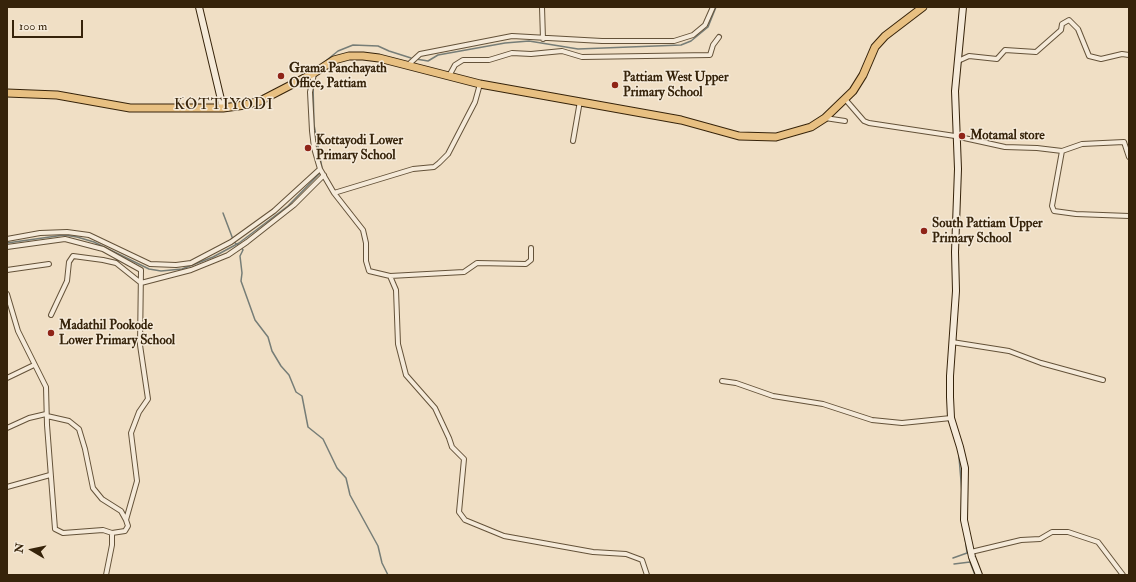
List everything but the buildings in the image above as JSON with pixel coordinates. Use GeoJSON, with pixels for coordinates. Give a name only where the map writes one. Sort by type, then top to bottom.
{"type":"FeatureCollection","features":[{"type":"Feature","properties":{"kind":"main road"},"geometry":{"type":"LineString","coordinates":[[199,7],[223,108]]}},
{"type":"Feature","properties":{"kind":"main road"},"geometry":{"type":"LineString","coordinates":[[7,93],[57,95],[130,108],[223,108],[260,101],[314,73],[334,60],[349,56],[379,58],[480,84],[681,120],[739,136],[756,138],[776,137],[811,127],[825,118],[845,99],[863,75],[876,47],[884,36],[923,7]]}},
{"type":"Feature","properties":{"kind":"main road"},"geometry":{"type":"LineString","coordinates":[[963,7],[955,91],[958,169],[955,252],[956,290],[950,376],[951,418],[965,468],[964,520],[971,552],[979,575]]}},
{"type":"Feature","properties":{"kind":"street"},"geometry":{"type":"LineString","coordinates":[[542,7],[543,39]]}},
{"type":"Feature","properties":{"kind":"street"},"geometry":{"type":"LineString","coordinates":[[408,65],[420,54],[512,36],[543,39],[674,41],[693,35],[705,25],[713,7]]}},
{"type":"Feature","properties":{"kind":"street"},"geometry":{"type":"LineString","coordinates":[[957,62],[969,56],[997,59],[1005,50],[1036,52],[1061,30],[1062,24],[1069,20],[1078,29],[1089,56],[1101,59],[1122,54],[1129,55]]}},
{"type":"Feature","properties":{"kind":"street"},"geometry":{"type":"LineString","coordinates":[[449,76],[455,65],[463,60],[489,60],[512,53],[531,54],[562,51],[582,57],[710,55],[713,45],[719,37]]}},
{"type":"Feature","properties":{"kind":"street"},"geometry":{"type":"LineString","coordinates":[[314,73],[310,92],[314,148],[320,169],[334,193],[363,230],[366,243],[366,261],[369,271],[390,276],[464,272],[471,265],[477,263],[526,264],[531,260],[531,248]]}},
{"type":"Feature","properties":{"kind":"street"},"geometry":{"type":"LineString","coordinates":[[334,193],[413,169],[434,167],[440,163],[448,154],[475,102],[480,84]]}},
{"type":"Feature","properties":{"kind":"street"},"geometry":{"type":"LineString","coordinates":[[845,99],[864,121],[869,123],[956,136],[1005,147],[1037,148],[1062,151],[1082,144],[1124,142],[1129,157]]}},
{"type":"Feature","properties":{"kind":"street"},"geometry":{"type":"LineString","coordinates":[[573,141],[580,101]]}},
{"type":"Feature","properties":{"kind":"street"},"geometry":{"type":"LineString","coordinates":[[825,118],[845,122]]}},
{"type":"Feature","properties":{"kind":"street"},"geometry":{"type":"LineString","coordinates":[[1062,151],[1052,206],[1054,211],[1076,214],[1129,216]]}},
{"type":"Feature","properties":{"kind":"street"},"geometry":{"type":"LineString","coordinates":[[7,240],[40,233],[67,232],[89,235],[150,264],[176,266],[191,263],[230,242],[274,211],[320,169]]}},
{"type":"Feature","properties":{"kind":"street"},"geometry":{"type":"LineString","coordinates":[[141,283],[191,270],[228,255],[260,233],[294,205],[324,175]]}},
{"type":"Feature","properties":{"kind":"street"},"geometry":{"type":"LineString","coordinates":[[7,247],[54,239],[65,239],[85,243],[103,249],[141,270],[140,345],[148,399],[139,412],[131,433],[137,481],[126,520]]}},
{"type":"Feature","properties":{"kind":"street"},"geometry":{"type":"LineString","coordinates":[[51,315],[67,281],[69,262],[73,256],[103,260],[116,264],[141,283]]}},
{"type":"Feature","properties":{"kind":"street"},"geometry":{"type":"LineString","coordinates":[[7,270],[49,264]]}},
{"type":"Feature","properties":{"kind":"street"},"geometry":{"type":"LineString","coordinates":[[390,276],[396,290],[398,344],[406,375],[423,392],[435,408],[452,447],[464,459],[459,512],[465,520],[504,536],[593,552],[626,554],[642,560],[646,575]]}},
{"type":"Feature","properties":{"kind":"street"},"geometry":{"type":"LineString","coordinates":[[7,294],[18,331],[46,387],[46,415],[55,529],[58,532],[88,532],[103,530],[112,533],[125,531],[128,526],[121,511],[102,499],[93,488],[85,449],[78,429],[69,421],[46,415],[29,418],[7,428]]}},
{"type":"Feature","properties":{"kind":"street"},"geometry":{"type":"LineString","coordinates":[[952,342],[1009,351],[1041,363],[1103,380]]}},
{"type":"Feature","properties":{"kind":"street"},"geometry":{"type":"LineString","coordinates":[[7,378],[34,365]]}},
{"type":"Feature","properties":{"kind":"street"},"geometry":{"type":"LineString","coordinates":[[722,381],[773,396],[823,404],[872,420],[902,423],[951,418]]}},
{"type":"Feature","properties":{"kind":"street"},"geometry":{"type":"LineString","coordinates":[[7,487],[50,475]]}},
{"type":"Feature","properties":{"kind":"street"},"geometry":{"type":"LineString","coordinates":[[971,552],[1021,540],[1040,539],[1052,532],[1068,532],[1098,542],[1123,575]]}},
{"type":"Feature","properties":{"kind":"street"},"geometry":{"type":"LineString","coordinates":[[106,575],[112,545],[112,533]]}},
{"type":"Feature","properties":{"kind":"waterway"},"geometry":{"type":"LineString","coordinates":[[416,59],[428,61],[438,55],[505,43],[529,41],[578,49],[681,45],[691,41],[708,27],[716,7]]}},
{"type":"Feature","properties":{"kind":"waterway"},"geometry":{"type":"LineString","coordinates":[[317,68],[338,51],[353,45],[378,46],[411,58]]}},
{"type":"Feature","properties":{"kind":"waterway"},"geometry":{"type":"LineString","coordinates":[[313,85],[314,125],[322,168]]}},
{"type":"Feature","properties":{"kind":"waterway"},"geometry":{"type":"LineString","coordinates":[[7,243],[64,235],[94,242],[149,269],[161,271],[182,269],[213,257],[239,243],[288,206],[320,173]]}},
{"type":"Feature","properties":{"kind":"waterway"},"geometry":{"type":"LineString","coordinates":[[223,213],[234,242],[239,246]]}},
{"type":"Feature","properties":{"kind":"waterway"},"geometry":{"type":"LineString","coordinates":[[241,247],[243,250],[240,256],[242,273],[241,281],[255,320],[268,337],[272,351],[281,366],[289,375],[296,392],[302,396],[308,427],[323,439],[337,468],[346,478],[350,495],[378,546],[382,563],[388,575]]}},
{"type":"Feature","properties":{"kind":"waterway"},"geometry":{"type":"LineString","coordinates":[[959,457],[962,493]]}},
{"type":"Feature","properties":{"kind":"waterway"},"geometry":{"type":"LineString","coordinates":[[953,558],[967,553],[965,537]]}},
{"type":"Feature","properties":{"kind":"waterway"},"geometry":{"type":"LineString","coordinates":[[954,564],[970,562],[975,575]]}},
{"type":"Feature","properties":{"kind":"place","name":"Grama Panchayath Office, Pattiam"},"geometry":{"type":"Point","coordinates":[281,76]}},
{"type":"Feature","properties":{"kind":"place","name":"Pattiam West Upper Primary School"},"geometry":{"type":"Point","coordinates":[615,85]}},
{"type":"Feature","properties":{"kind":"place","name":"Motamal store"},"geometry":{"type":"Point","coordinates":[962,136]}},
{"type":"Feature","properties":{"kind":"place","name":"Kottayodi Lower Primary School"},"geometry":{"type":"Point","coordinates":[308,148]}},
{"type":"Feature","properties":{"kind":"place","name":"South Pattiam Upper Primary School"},"geometry":{"type":"Point","coordinates":[924,231]}},
{"type":"Feature","properties":{"kind":"place","name":"Madathil Pookode Lower Primary School"},"geometry":{"type":"Point","coordinates":[51,333]}},
{"type":"Feature","properties":{"kind":"district","name":"KOTTIYODI"},"geometry":{"type":"Point","coordinates":[224,106]}}]}
